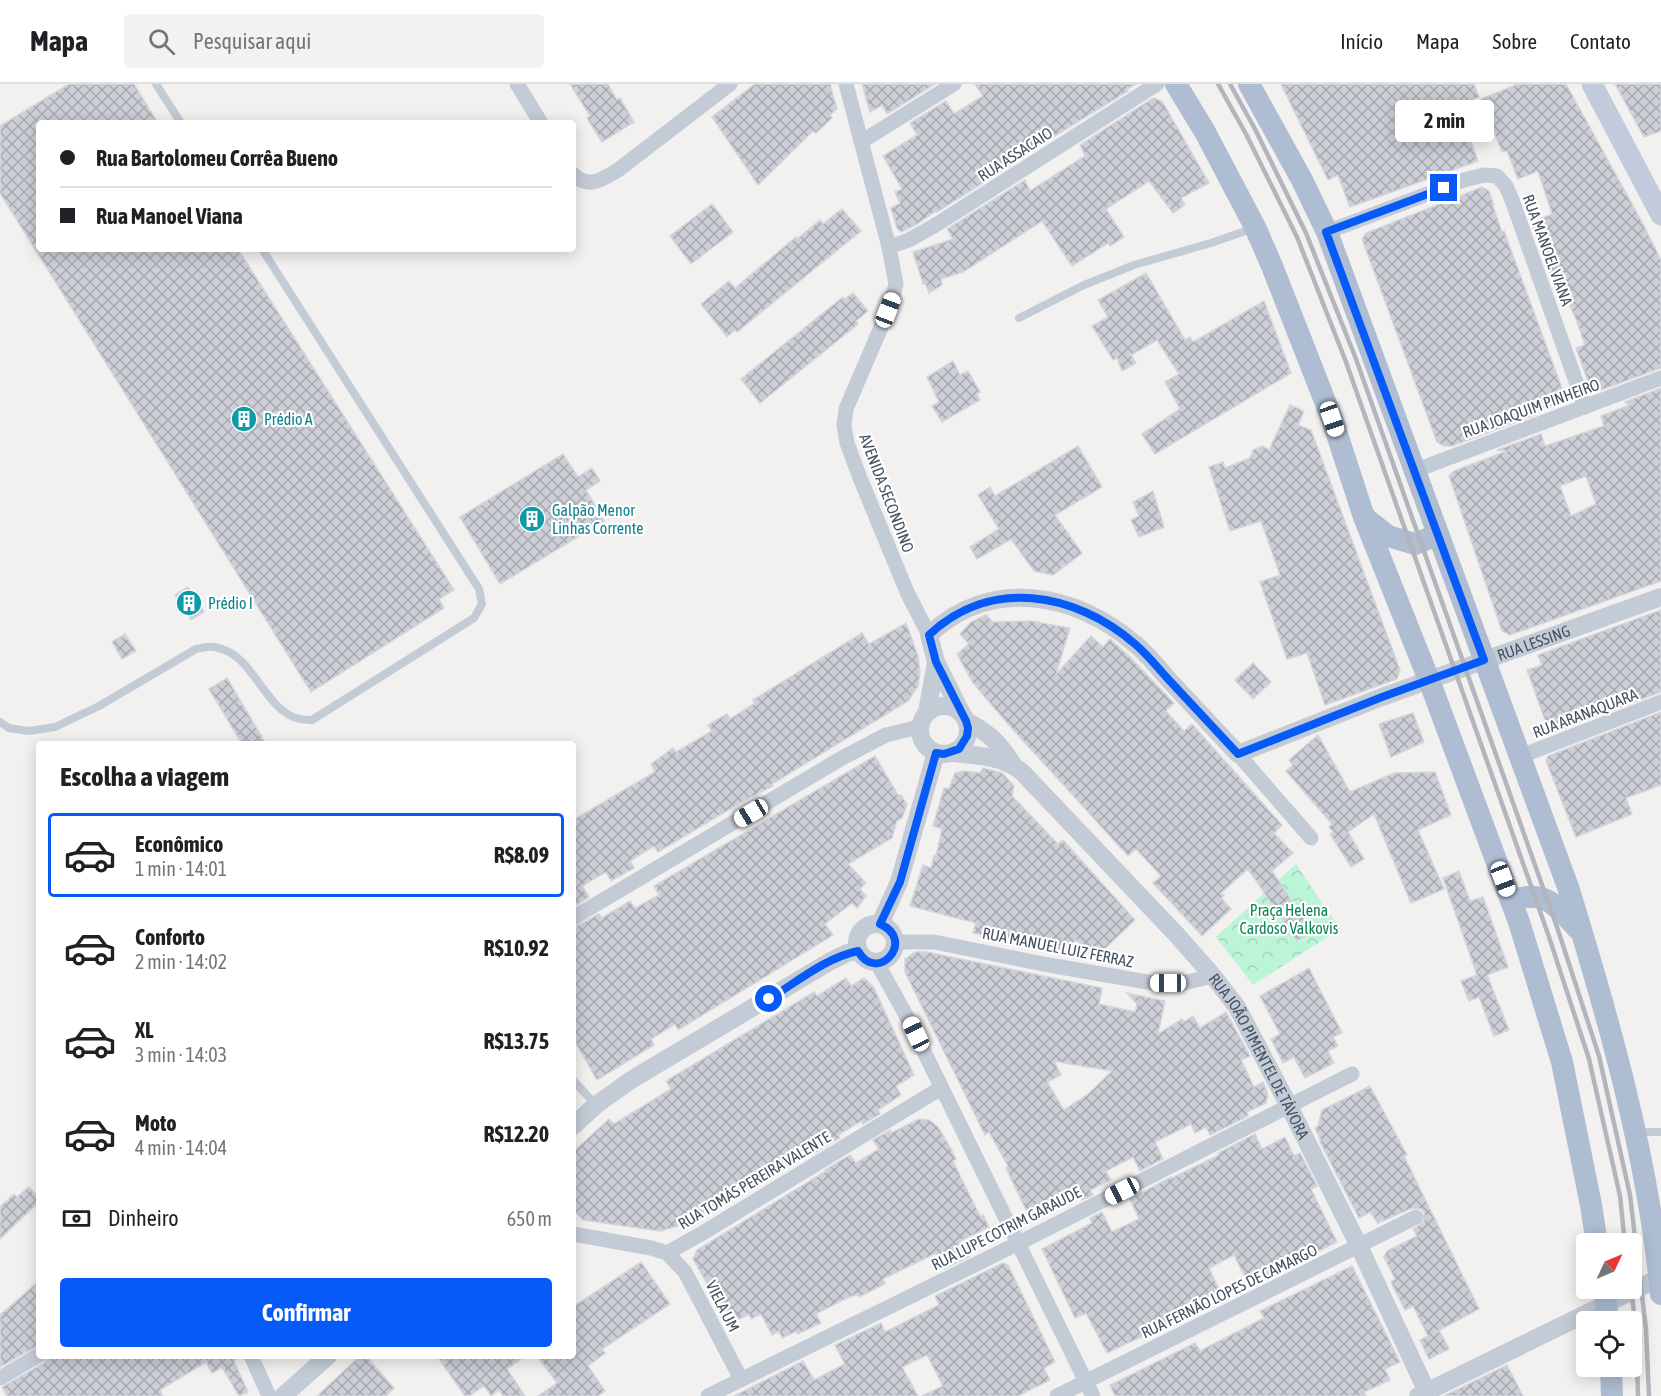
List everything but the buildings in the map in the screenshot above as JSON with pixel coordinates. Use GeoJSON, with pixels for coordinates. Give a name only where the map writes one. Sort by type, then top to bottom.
{"type":"FeatureCollection","features":[{"type":"Feature","properties":{"kind":"main road"},"geometry":{"type":"LineString","coordinates":[[1176,84],[1205,132],[1255,227],[1272,266],[1332,419],[1364,517],[1429,680],[1511,902],[1562,1062],[1592,1205],[1596,1233]]}},
{"type":"Feature","properties":{"kind":"main road"},"geometry":{"type":"LineString","coordinates":[[1250,84],[1302,180],[1326,232],[1568,887],[1619,1069],[1634,1132],[1657,1253],[1660,1283]]}},
{"type":"Feature","properties":{"kind":"main road"},"geometry":{"type":"LineString","coordinates":[[1592,84],[1661,215]]}},
{"type":"Feature","properties":{"kind":"main road"},"geometry":{"type":"LineString","coordinates":[[1364,517],[1388,536],[1415,544],[1437,536]]}},
{"type":"Feature","properties":{"kind":"main road"},"geometry":{"type":"LineString","coordinates":[[1511,902],[1524,896],[1544,898],[1557,906],[1582,934]]}},
{"type":"Feature","properties":{"kind":"main road"},"geometry":{"type":"LineString","coordinates":[[1611,1377],[1612,1396]]}},
{"type":"Feature","properties":{"kind":"street"},"geometry":{"type":"LineString","coordinates":[[517,84],[539,120]]}},
{"type":"Feature","properties":{"kind":"street"},"geometry":{"type":"LineString","coordinates":[[576,177],[591,183],[618,170],[730,84]]}},
{"type":"Feature","properties":{"kind":"street","name":"AVENIDA SECONDINO"},"geometry":{"type":"LineString","coordinates":[[846,84],[895,277],[893,295],[846,408],[844,425],[847,443],[860,478],[907,592],[929,635]]}},
{"type":"Feature","properties":{"kind":"street"},"geometry":{"type":"LineString","coordinates":[[861,142],[954,84]]}},
{"type":"Feature","properties":{"kind":"street","name":"RUA ASSACAIO"},"geometry":{"type":"LineString","coordinates":[[889,247],[909,240],[934,226],[1157,84]]}},
{"type":"Feature","properties":{"kind":"street","name":"RUA MANOEL VIANA"},"geometry":{"type":"LineString","coordinates":[[1326,232],[1464,180],[1484,175],[1497,176],[1506,186],[1512,200],[1585,407]]}},
{"type":"Feature","properties":{"kind":"street","name":"RUA JOAQUIM PINHEIRO"},"geometry":{"type":"LineString","coordinates":[[1414,471],[1661,378]]}},
{"type":"Feature","properties":{"kind":"street"},"geometry":{"type":"LineString","coordinates":[[936,662],[923,719],[923,743],[944,753],[959,749],[967,736],[964,717],[936,662],[929,635],[952,616],[975,605],[1019,596],[1076,608],[1106,622],[1136,644],[1238,754],[1311,838]]}},
{"type":"Feature","properties":{"kind":"street","name":"RUA LESSING"},"geometry":{"type":"LineString","coordinates":[[1238,754],[1429,680],[1661,597]]}},
{"type":"Feature","properties":{"kind":"street","name":"RUA ARANAQUARA"},"geometry":{"type":"LineString","coordinates":[[1521,756],[1661,702]]}},
{"type":"Feature","properties":{"kind":"street"},"geometry":{"type":"LineString","coordinates":[[576,916],[842,758],[923,719],[941,706],[956,709],[964,717]]}},
{"type":"Feature","properties":{"kind":"street","name":"RUA JOÃO PIMENTEL DE TÁVORA"},"geometry":{"type":"LineString","coordinates":[[964,717],[1000,744],[1014,766],[1034,783],[1213,976],[1237,1007],[1359,1246],[1425,1395]]}},
{"type":"Feature","properties":{"kind":"street"},"geometry":{"type":"LineString","coordinates":[[880,924],[900,882],[944,753]]}},
{"type":"Feature","properties":{"kind":"street","name":"RUA JOÃO PIMENTEL DE TÁVORA"},"geometry":{"type":"LineString","coordinates":[[944,753],[986,757],[1014,766]]}},
{"type":"Feature","properties":{"kind":"street"},"geometry":{"type":"LineString","coordinates":[[880,924],[891,931],[895,942],[888,959],[877,963],[865,960],[856,945],[859,933],[868,925],[880,924]]}},
{"type":"Feature","properties":{"kind":"street","name":"RUA MANUEL LUIZ FERRAZ"},"geometry":{"type":"LineString","coordinates":[[895,942],[934,942],[1153,983],[1183,983],[1213,976]]}},
{"type":"Feature","properties":{"kind":"street"},"geometry":{"type":"LineString","coordinates":[[576,1123],[596,1105],[631,1080],[828,962],[847,953],[858,951]]}},
{"type":"Feature","properties":{"kind":"street"},"geometry":{"type":"LineString","coordinates":[[877,963],[908,1017],[1093,1396]]}},
{"type":"Feature","properties":{"kind":"street","name":"RUA LUPE COTRIM GARAUDE"},"geometry":{"type":"LineString","coordinates":[[708,1396],[1017,1244],[1352,1074]]}},
{"type":"Feature","properties":{"kind":"street","name":"RUA TOMÁS PEREIRA VALENTE"},"geometry":{"type":"LineString","coordinates":[[667,1253],[941,1088]]}},
{"type":"Feature","properties":{"kind":"street","name":"RUA FERNÃO LOPES DE CAMARGO"},"geometry":{"type":"LineString","coordinates":[[1057,1396],[1416,1217]]}},
{"type":"Feature","properties":{"kind":"street"},"geometry":{"type":"LineString","coordinates":[[576,1235],[667,1253]]}},
{"type":"Feature","properties":{"kind":"street","name":"VIELA UM"},"geometry":{"type":"LineString","coordinates":[[667,1253],[685,1272],[741,1380]]}},
{"type":"Feature","properties":{"kind":"street"},"geometry":{"type":"LineString","coordinates":[[1425,1395],[1606,1305],[1660,1283]]}},
{"type":"Feature","properties":{"kind":"street"},"geometry":{"type":"LineString","coordinates":[[0,1378],[36,1356]]}},
{"type":"Feature","properties":{"kind":"street"},"geometry":{"type":"LineString","coordinates":[[252,1359],[269,1396]]}},
{"type":"Feature","properties":{"kind":"street"},"geometry":{"type":"LineString","coordinates":[[283,1396],[325,1359]]}},
{"type":"Feature","properties":{"kind":"lane"},"geometry":{"type":"LineString","coordinates":[[156,84],[179,120]]}},
{"type":"Feature","properties":{"kind":"lane"},"geometry":{"type":"LineString","coordinates":[[1019,318],[1084,285],[1134,265],[1211,243],[1255,227]]}},
{"type":"Feature","properties":{"kind":"lane"},"geometry":{"type":"LineString","coordinates":[[0,722],[9,728],[28,731],[55,727],[99,706],[196,649],[214,647],[230,652],[244,664],[272,700],[288,715],[302,721],[312,720],[458,629],[474,618],[482,604],[479,589],[264,252]]}},
{"type":"Feature","properties":{"kind":"lane"},"geometry":{"type":"LineString","coordinates":[[576,1083],[596,1105]]}},
{"type":"Feature","properties":{"kind":"lane"},"geometry":{"type":"LineString","coordinates":[[1634,1132],[1661,1132]]}},
{"type":"Feature","properties":{"kind":"green space","name":"Praça Helena Cardoso Valkovis"},"geometry":{"type":"Polygon","coordinates":[[[1296,864],[1340,929],[1253,985],[1216,937],[1296,864]]]}},
{"type":"Feature","properties":{"kind":"railway"},"geometry":{"type":"LineString","coordinates":[[1218,84],[1246,134],[1297,237],[1346,362],[1548,934],[1589,1059],[1620,1196],[1624,1233]]}},
{"type":"Feature","properties":{"kind":"railway"},"geometry":{"type":"LineString","coordinates":[[1230,84],[1255,129],[1306,233],[1356,359],[1558,930],[1599,1056],[1630,1195],[1646,1329],[1649,1396]]}},
{"type":"Feature","properties":{"kind":"railway"},"geometry":{"type":"LineString","coordinates":[[1632,1299],[1636,1329],[1638,1396]]}},
{"type":"Feature","properties":{"kind":"place","name":"Prédio A"},"geometry":{"type":"Point","coordinates":[244,419]}},
{"type":"Feature","properties":{"kind":"place","name":"Galpão Menor Linhas Corrente"},"geometry":{"type":"Point","coordinates":[532,519]}},
{"type":"Feature","properties":{"kind":"place","name":"Prédio I"},"geometry":{"type":"Point","coordinates":[189,603]}},
{"type":"Feature","properties":{"kind":"route"},"geometry":{"type":"LineString","coordinates":[[769,999],[828,962],[847,953],[858,951],[865,960],[877,963],[883,962],[892,954],[895,948],[894,936],[891,931],[880,924],[900,882],[936,753],[952,753],[959,749],[964,743],[968,728],[936,662],[929,635],[952,616],[975,605],[1019,596],[1076,608],[1106,622],[1136,644],[1238,754],[1324,722],[1382,697],[1484,660],[1326,232],[1444,188]]}}]}
